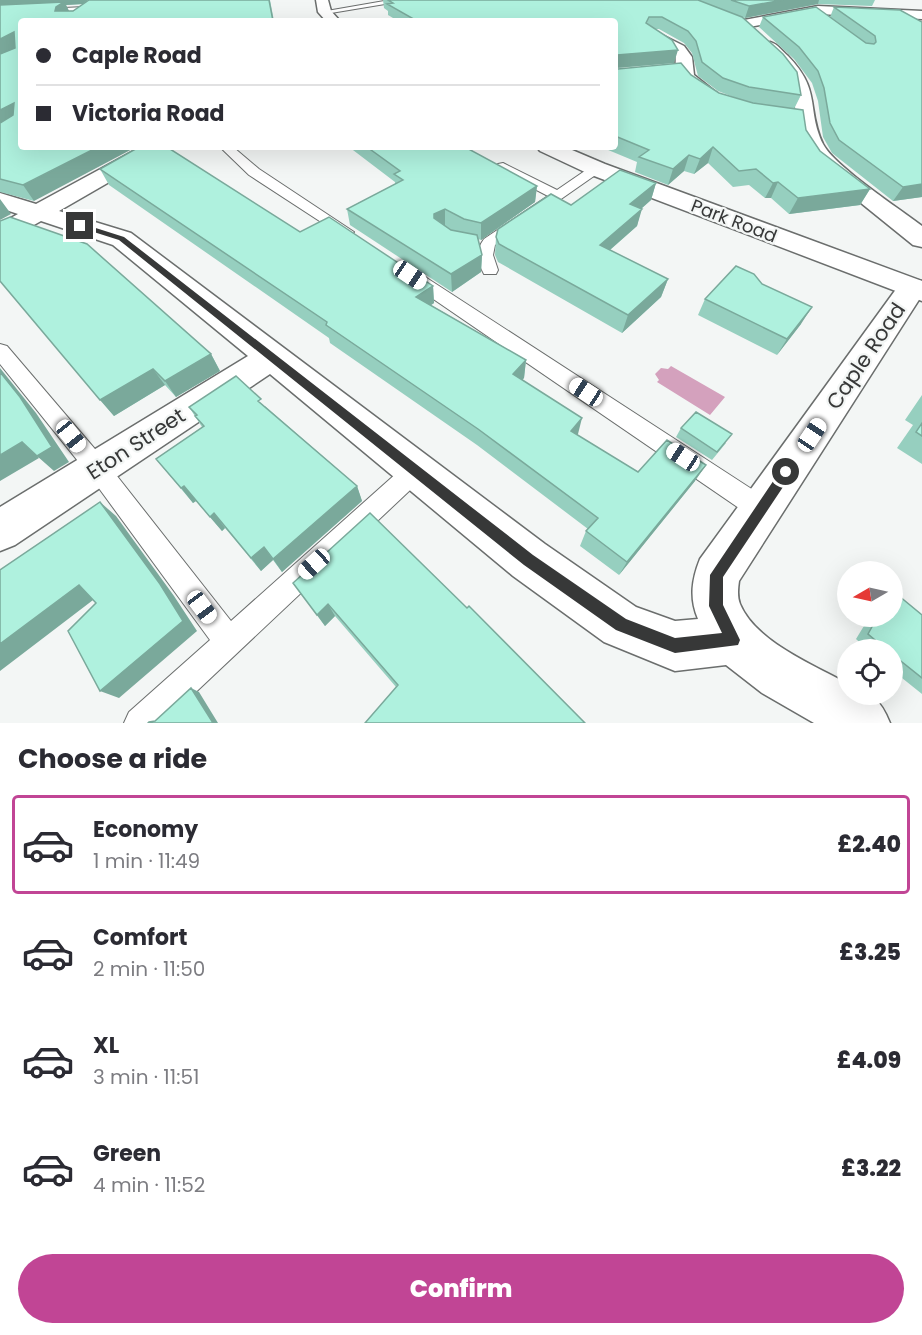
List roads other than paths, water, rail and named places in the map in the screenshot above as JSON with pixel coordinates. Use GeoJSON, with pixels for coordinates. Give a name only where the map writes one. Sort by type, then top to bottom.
{"type":"FeatureCollection","features":[{"type":"Feature","properties":{"kind":"street"},"geometry":{"type":"LineString","coordinates":[[74,18],[88,9],[106,4]]}},
{"type":"Feature","properties":{"kind":"street"},"geometry":{"type":"LineString","coordinates":[[744,24],[817,14],[922,15]]}},
{"type":"Feature","properties":{"kind":"street"},"geometry":{"type":"LineString","coordinates":[[723,15],[744,24],[785,62],[801,85],[811,144],[822,160],[922,239]]}},
{"type":"Feature","properties":{"kind":"street"},"geometry":{"type":"LineString","coordinates":[[652,34],[679,50],[684,56],[683,69],[686,76],[699,90],[727,103]]}},
{"type":"Feature","properties":{"kind":"street"},"geometry":{"type":"LineString","coordinates":[[664,70],[683,69]]}},
{"type":"Feature","properties":{"kind":"street"},"geometry":{"type":"LineString","coordinates":[[785,115],[806,119]]}},
{"type":"Feature","properties":{"kind":"street"},"geometry":{"type":"LineString","coordinates":[[0,234],[151,150]]}},
{"type":"Feature","properties":{"kind":"street","name":"Park Road"},"geometry":{"type":"LineString","coordinates":[[554,150],[597,169],[917,290]]}},
{"type":"Feature","properties":{"kind":"street"},"geometry":{"type":"LineString","coordinates":[[0,200],[122,238],[529,560],[621,625],[675,646],[733,640],[776,674],[840,705],[863,723]]}},
{"type":"Feature","properties":{"kind":"street","name":"Caple Road"},"geometry":{"type":"LineString","coordinates":[[733,640],[716,606],[716,575],[761,508],[917,290]]}},
{"type":"Feature","properties":{"kind":"street","name":"Eton Street"},"geometry":{"type":"LineString","coordinates":[[0,531],[273,357]]}},
{"type":"Feature","properties":{"kind":"lane"},"geometry":{"type":"LineString","coordinates":[[326,9],[369,0]]}},
{"type":"Feature","properties":{"kind":"lane"},"geometry":{"type":"LineString","coordinates":[[396,3],[405,0]]}},
{"type":"Feature","properties":{"kind":"lane"},"geometry":{"type":"LineString","coordinates":[[326,9],[417,1]]}},
{"type":"Feature","properties":{"kind":"lane"},"geometry":{"type":"LineString","coordinates":[[0,13],[88,9]]}},
{"type":"Feature","properties":{"kind":"lane"},"geometry":{"type":"LineString","coordinates":[[0,23],[20,12]]}},
{"type":"Feature","properties":{"kind":"lane"},"geometry":{"type":"LineString","coordinates":[[229,150],[254,172],[364,244]]}},
{"type":"Feature","properties":{"kind":"lane"},"geometry":{"type":"LineString","coordinates":[[502,167],[558,196]]}},
{"type":"Feature","properties":{"kind":"lane"},"geometry":{"type":"LineString","coordinates":[[490,270],[478,246],[489,242],[597,169]]}},
{"type":"Feature","properties":{"kind":"lane"},"geometry":{"type":"LineString","coordinates":[[393,264],[761,508]]}},
{"type":"Feature","properties":{"kind":"lane"},"geometry":{"type":"LineString","coordinates":[[2,354],[98,469],[229,642]]}},
{"type":"Feature","properties":{"kind":"lane"},"geometry":{"type":"LineString","coordinates":[[140,723],[416,470]]}}]}
